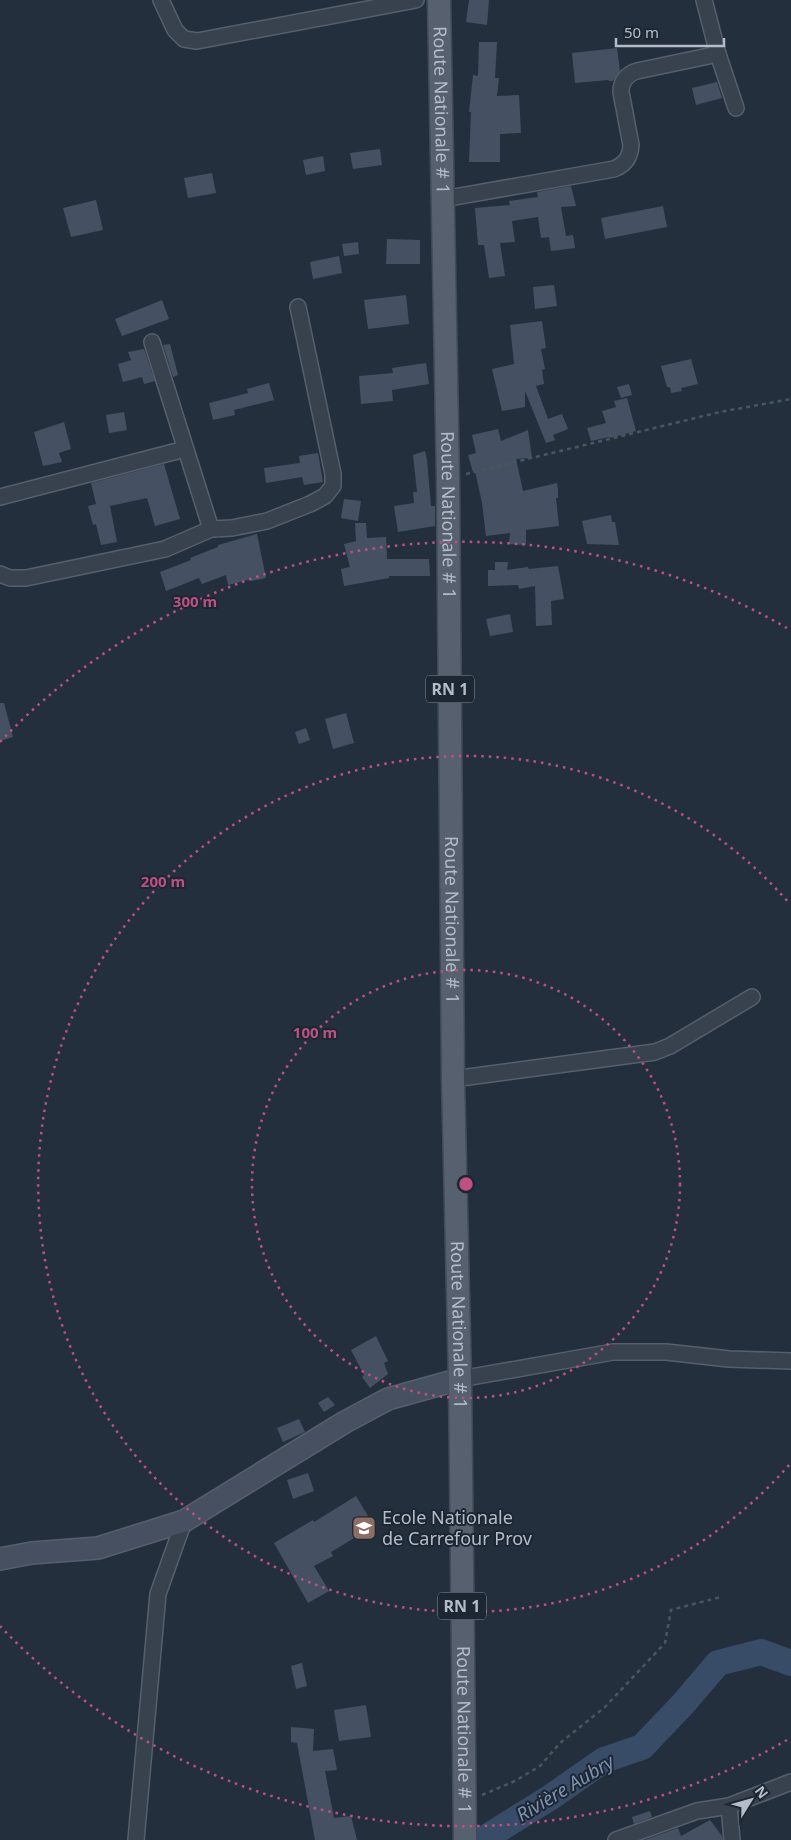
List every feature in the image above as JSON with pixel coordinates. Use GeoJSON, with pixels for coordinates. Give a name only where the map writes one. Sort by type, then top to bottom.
{"type":"FeatureCollection","features":[{"type":"Feature","properties":{"kind":"main road","name":"Route Nationale # 1"},"geometry":{"type":"LineString","coordinates":[[439,0],[448,479],[453,1079],[460,1379],[463,1802],[465,1836]]}},
{"type":"Feature","properties":{"kind":"street"},"geometry":{"type":"LineString","coordinates":[[162,0],[175,30],[184,39],[197,41],[416,0]]}},
{"type":"Feature","properties":{"kind":"street"},"geometry":{"type":"LineString","coordinates":[[704,0],[718,54],[736,108]]}},
{"type":"Feature","properties":{"kind":"street"},"geometry":{"type":"LineString","coordinates":[[443,199],[614,169],[621,166],[627,160],[631,144],[621,92],[621,86],[630,73],[718,54]]}},
{"type":"Feature","properties":{"kind":"street"},"geometry":{"type":"LineString","coordinates":[[0,574],[10,578],[26,578],[164,549],[211,529],[232,528],[267,521],[326,496],[333,486],[334,474],[298,306]]}},
{"type":"Feature","properties":{"kind":"street"},"geometry":{"type":"LineString","coordinates":[[152,342],[211,529]]}},
{"type":"Feature","properties":{"kind":"street"},"geometry":{"type":"LineString","coordinates":[[0,497],[185,449]]}},
{"type":"Feature","properties":{"kind":"street"},"geometry":{"type":"LineString","coordinates":[[453,1079],[655,1052],[670,1046],[752,997]]}},
{"type":"Feature","properties":{"kind":"street"},"geometry":{"type":"LineString","coordinates":[[0,1559],[32,1553],[98,1548],[184,1520],[345,1422],[388,1399],[460,1379],[613,1352],[666,1352],[728,1359],[791,1361]]}},
{"type":"Feature","properties":{"kind":"street"},"geometry":{"type":"LineString","coordinates":[[136,1840],[158,1594],[184,1520]]}},
{"type":"Feature","properties":{"kind":"street"},"geometry":{"type":"LineString","coordinates":[[616,1840],[697,1810],[729,1806],[791,1782]]}},
{"type":"Feature","properties":{"kind":"street"},"geometry":{"type":"LineString","coordinates":[[729,1806],[732,1840]]}},
{"type":"Feature","properties":{"kind":"path"},"geometry":{"type":"LineString","coordinates":[[448,479],[720,412],[791,399]]}},
{"type":"Feature","properties":{"kind":"path"},"geometry":{"type":"LineString","coordinates":[[463,1802],[514,1781],[540,1766],[560,1743],[605,1707],[665,1643],[671,1610],[721,1597]]}},
{"type":"Feature","properties":{"kind":"building"},"geometry":{"type":"Polygon","coordinates":[[[469,0],[489,0],[487,25],[466,22],[469,0]]]}},
{"type":"Feature","properties":{"kind":"building"},"geometry":{"type":"Polygon","coordinates":[[[479,42],[497,42],[495,78],[499,78],[497,96],[519,95],[521,133],[500,134],[500,162],[469,162],[471,112],[469,112],[473,75],[478,76],[479,42]]]}},
{"type":"Feature","properties":{"kind":"building"},"geometry":{"type":"Polygon","coordinates":[[[617,48],[620,71],[613,81],[575,83],[572,53],[617,48]]]}},
{"type":"Feature","properties":{"kind":"building"},"geometry":{"type":"Polygon","coordinates":[[[717,82],[722,98],[696,105],[692,88],[717,82]]]}},
{"type":"Feature","properties":{"kind":"building"},"geometry":{"type":"Polygon","coordinates":[[[380,149],[382,165],[353,169],[350,153],[380,149]]]}},
{"type":"Feature","properties":{"kind":"building"},"geometry":{"type":"Polygon","coordinates":[[[323,156],[325,171],[306,175],[303,160],[323,156]]]}},
{"type":"Feature","properties":{"kind":"building"},"geometry":{"type":"Polygon","coordinates":[[[212,173],[216,193],[188,198],[184,178],[212,173]]]}},
{"type":"Feature","properties":{"kind":"building"},"geometry":{"type":"Polygon","coordinates":[[[571,186],[576,206],[561,207],[566,236],[573,235],[575,248],[551,251],[549,237],[541,238],[538,217],[512,221],[515,242],[500,243],[505,276],[489,278],[484,245],[478,245],[475,208],[510,205],[509,201],[538,197],[537,192],[571,186]]]}},
{"type":"Feature","properties":{"kind":"building"},"geometry":{"type":"Polygon","coordinates":[[[96,200],[103,230],[71,237],[63,208],[96,200]]]}},
{"type":"Feature","properties":{"kind":"building"},"geometry":{"type":"Polygon","coordinates":[[[663,206],[667,227],[605,239],[601,218],[663,206]]]}},
{"type":"Feature","properties":{"kind":"building"},"geometry":{"type":"Polygon","coordinates":[[[387,239],[420,240],[420,264],[386,264],[387,239]]]}},
{"type":"Feature","properties":{"kind":"building"},"geometry":{"type":"Polygon","coordinates":[[[358,242],[359,254],[344,256],[342,244],[358,242]]]}},
{"type":"Feature","properties":{"kind":"building"},"geometry":{"type":"Polygon","coordinates":[[[339,256],[342,273],[313,279],[310,262],[339,256]]]}},
{"type":"Feature","properties":{"kind":"building"},"geometry":{"type":"Polygon","coordinates":[[[554,285],[557,306],[535,309],[533,287],[554,285]]]}},
{"type":"Feature","properties":{"kind":"building"},"geometry":{"type":"Polygon","coordinates":[[[406,295],[409,324],[368,329],[364,300],[406,295]]]}},
{"type":"Feature","properties":{"kind":"building"},"geometry":{"type":"Polygon","coordinates":[[[162,300],[169,319],[122,336],[115,319],[162,300]]]}},
{"type":"Feature","properties":{"kind":"building"},"geometry":{"type":"Polygon","coordinates":[[[542,321],[546,348],[541,349],[545,369],[542,370],[544,384],[536,386],[548,419],[562,414],[568,429],[553,435],[555,440],[546,443],[525,391],[525,407],[502,411],[492,369],[514,364],[510,325],[542,321]]]}},
{"type":"Feature","properties":{"kind":"building"},"geometry":{"type":"Polygon","coordinates":[[[170,344],[178,375],[173,377],[163,345],[170,344]]]}},
{"type":"Feature","properties":{"kind":"building"},"geometry":{"type":"Polygon","coordinates":[[[144,349],[155,381],[144,384],[142,377],[123,382],[118,364],[131,360],[128,352],[144,349]]]}},
{"type":"Feature","properties":{"kind":"building"},"geometry":{"type":"Polygon","coordinates":[[[691,359],[698,384],[681,388],[682,391],[671,393],[670,387],[667,387],[661,366],[691,359]]]}},
{"type":"Feature","properties":{"kind":"building"},"geometry":{"type":"Polygon","coordinates":[[[426,363],[429,384],[392,390],[393,401],[361,404],[359,376],[393,373],[392,368],[426,363]]]}},
{"type":"Feature","properties":{"kind":"building"},"geometry":{"type":"Polygon","coordinates":[[[269,383],[274,400],[234,410],[235,415],[213,420],[209,403],[248,393],[247,389],[269,383]]]}},
{"type":"Feature","properties":{"kind":"building"},"geometry":{"type":"Polygon","coordinates":[[[629,384],[632,395],[621,398],[617,387],[629,384]]]}},
{"type":"Feature","properties":{"kind":"building"},"geometry":{"type":"Polygon","coordinates":[[[627,398],[636,431],[591,441],[587,428],[606,423],[602,411],[616,407],[614,401],[627,398]]]}},
{"type":"Feature","properties":{"kind":"building"},"geometry":{"type":"Polygon","coordinates":[[[124,412],[127,430],[109,433],[106,415],[124,412]]]}},
{"type":"Feature","properties":{"kind":"building"},"geometry":{"type":"Polygon","coordinates":[[[64,422],[71,449],[59,453],[62,462],[43,466],[34,432],[64,422]]]}},
{"type":"Feature","properties":{"kind":"building"},"geometry":{"type":"Polygon","coordinates":[[[498,429],[501,441],[528,430],[532,458],[516,459],[523,491],[557,483],[558,498],[556,498],[559,526],[526,530],[526,545],[509,544],[510,533],[486,536],[482,503],[475,471],[473,472],[468,455],[476,453],[472,435],[498,429]]]}},
{"type":"Feature","properties":{"kind":"building"},"geometry":{"type":"Polygon","coordinates":[[[425,451],[431,506],[435,506],[435,526],[398,532],[394,506],[414,503],[413,492],[417,492],[413,455],[425,451]]]}},
{"type":"Feature","properties":{"kind":"building"},"geometry":{"type":"Polygon","coordinates":[[[318,453],[323,482],[304,485],[302,477],[266,483],[264,468],[300,463],[299,456],[318,453]]]}},
{"type":"Feature","properties":{"kind":"building"},"geometry":{"type":"Polygon","coordinates":[[[164,464],[180,519],[155,526],[147,498],[110,506],[117,542],[101,545],[96,524],[93,525],[88,506],[96,504],[91,483],[164,464]]]}},
{"type":"Feature","properties":{"kind":"building"},"geometry":{"type":"Polygon","coordinates":[[[344,499],[361,501],[358,521],[341,518],[344,499]]]}},
{"type":"Feature","properties":{"kind":"building"},"geometry":{"type":"Polygon","coordinates":[[[611,515],[612,522],[615,522],[619,545],[587,544],[582,521],[611,515]]]}},
{"type":"Feature","properties":{"kind":"building"},"geometry":{"type":"Polygon","coordinates":[[[355,523],[366,523],[367,538],[386,537],[387,559],[429,559],[430,576],[389,576],[389,578],[344,586],[341,569],[350,567],[344,544],[356,541],[355,523]]]}},
{"type":"Feature","properties":{"kind":"building"},"geometry":{"type":"Polygon","coordinates":[[[257,534],[266,578],[251,581],[251,579],[228,585],[226,575],[202,584],[199,578],[166,591],[160,572],[191,560],[190,558],[218,547],[218,545],[257,534]]]}},
{"type":"Feature","properties":{"kind":"building"},"geometry":{"type":"Polygon","coordinates":[[[495,562],[508,562],[507,570],[558,566],[564,599],[551,601],[552,625],[536,626],[535,586],[519,589],[518,585],[488,586],[488,570],[495,570],[495,562]]]}},
{"type":"Feature","properties":{"kind":"building"},"geometry":{"type":"Polygon","coordinates":[[[510,614],[513,632],[490,636],[486,619],[510,614]]]}},
{"type":"Feature","properties":{"kind":"building"},"geometry":{"type":"Polygon","coordinates":[[[0,703],[4,703],[13,737],[0,741],[0,703]]]}},
{"type":"Feature","properties":{"kind":"building"},"geometry":{"type":"Polygon","coordinates":[[[346,713],[354,743],[333,749],[325,719],[346,713]]]}},
{"type":"Feature","properties":{"kind":"building"},"geometry":{"type":"Polygon","coordinates":[[[306,728],[310,740],[299,744],[295,732],[306,728]]]}},
{"type":"Feature","properties":{"kind":"building"},"geometry":{"type":"Polygon","coordinates":[[[376,1336],[388,1361],[384,1363],[388,1374],[370,1388],[362,1377],[364,1375],[351,1350],[376,1336]]]}},
{"type":"Feature","properties":{"kind":"building"},"geometry":{"type":"Polygon","coordinates":[[[328,1397],[335,1405],[324,1412],[318,1403],[328,1397]]]}},
{"type":"Feature","properties":{"kind":"building"},"geometry":{"type":"Polygon","coordinates":[[[299,1419],[305,1432],[283,1442],[277,1428],[299,1419]]]}},
{"type":"Feature","properties":{"kind":"building"},"geometry":{"type":"Polygon","coordinates":[[[308,1473],[314,1491],[293,1499],[287,1480],[308,1473]]]}},
{"type":"Feature","properties":{"kind":"building"},"geometry":{"type":"Polygon","coordinates":[[[356,1496],[374,1526],[331,1552],[333,1556],[314,1566],[329,1591],[308,1603],[274,1543],[313,1520],[314,1522],[356,1496]]]}},
{"type":"Feature","properties":{"kind":"building"},"geometry":{"type":"Polygon","coordinates":[[[302,1663],[307,1686],[296,1689],[291,1666],[302,1663]]]}},
{"type":"Feature","properties":{"kind":"building"},"geometry":{"type":"Polygon","coordinates":[[[366,1705],[371,1737],[339,1741],[334,1710],[366,1705]]]}},
{"type":"Feature","properties":{"kind":"building"},"geometry":{"type":"Polygon","coordinates":[[[291,1727],[314,1729],[313,1751],[333,1749],[337,1770],[325,1771],[334,1818],[351,1816],[357,1840],[315,1840],[297,1743],[291,1742],[291,1727]]]}},
{"type":"Feature","properties":{"kind":"building"},"geometry":{"type":"Polygon","coordinates":[[[650,1811],[652,1817],[634,1824],[632,1817],[650,1811]]]}},
{"type":"Feature","properties":{"kind":"building"},"geometry":{"type":"Polygon","coordinates":[[[710,1820],[723,1840],[644,1840],[678,1828],[681,1836],[710,1820]]]}},
{"type":"Feature","properties":{"kind":"waterway","name":"Rivière Aubry"},"geometry":{"type":"LineString","coordinates":[[482,1840],[551,1797],[604,1760],[642,1747],[683,1704],[718,1663],[761,1652],[791,1663]]}},
{"type":"Feature","properties":{"kind":"place","name":"Ecole Nationale de Carrefour Prov"},"geometry":{"type":"Point","coordinates":[364,1528]}}]}
